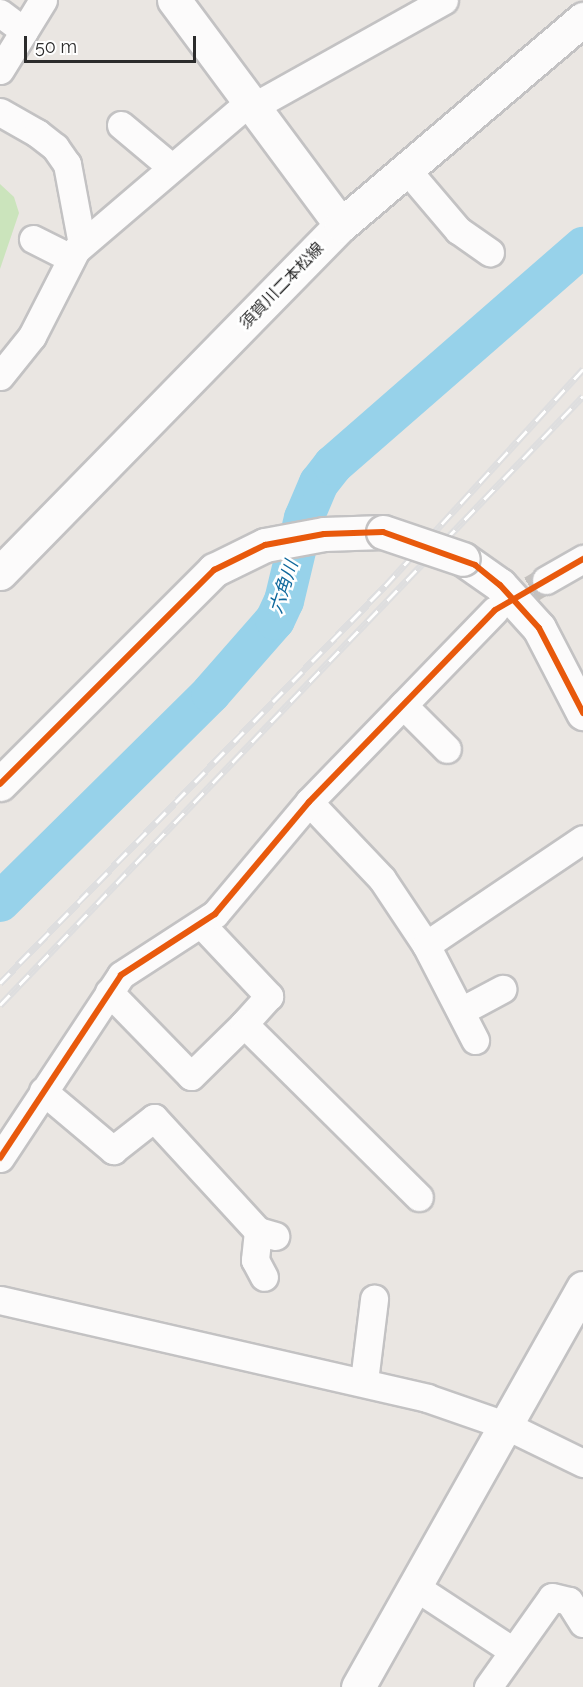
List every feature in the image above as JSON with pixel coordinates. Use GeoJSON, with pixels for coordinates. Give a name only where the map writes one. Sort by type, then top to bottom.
{"type":"FeatureCollection","features":[{"type":"Feature","properties":{"kind":"street"},"geometry":{"type":"LineString","coordinates":[[0,70],[43,0]]}},
{"type":"Feature","properties":{"kind":"street"},"geometry":{"type":"LineString","coordinates":[[174,0],[249,106],[341,225]]}},
{"type":"Feature","properties":{"kind":"street"},"geometry":{"type":"LineString","coordinates":[[0,376],[32,336],[77,251],[170,166],[249,106],[444,0]]}},
{"type":"Feature","properties":{"kind":"street"},"geometry":{"type":"LineString","coordinates":[[0,13],[24,31]]}},
{"type":"Feature","properties":{"kind":"street","name":"須賀川二本松線"},"geometry":{"type":"LineString","coordinates":[[0,573],[341,225],[583,19]]}},
{"type":"Feature","properties":{"kind":"street"},"geometry":{"type":"LineString","coordinates":[[0,112],[37,133],[55,147],[68,164],[77,251]]}},
{"type":"Feature","properties":{"kind":"street"},"geometry":{"type":"LineString","coordinates":[[121,125],[170,166]]}},
{"type":"Feature","properties":{"kind":"street"},"geometry":{"type":"LineString","coordinates":[[408,170],[458,231],[490,252]]}},
{"type":"Feature","properties":{"kind":"street"},"geometry":{"type":"LineString","coordinates":[[33,239],[77,251]]}},
{"type":"Feature","properties":{"kind":"street"},"geometry":{"type":"LineString","coordinates":[[0,784],[194,585],[236,556],[265,546],[324,534],[383,532],[463,559],[501,585],[539,628],[583,713]]}},
{"type":"Feature","properties":{"kind":"street"},"geometry":{"type":"LineString","coordinates":[[546,580],[583,559]]}},
{"type":"Feature","properties":{"kind":"street"},"geometry":{"type":"LineString","coordinates":[[0,1158],[109,992],[133,966],[202,925],[226,904],[309,802],[495,610]]}},
{"type":"Feature","properties":{"kind":"street"},"geometry":{"type":"LineString","coordinates":[[403,705],[447,749]]}},
{"type":"Feature","properties":{"kind":"street"},"geometry":{"type":"LineString","coordinates":[[309,802],[382,879],[426,945],[475,1040]]}},
{"type":"Feature","properties":{"kind":"street"},"geometry":{"type":"LineString","coordinates":[[426,945],[583,839]]}},
{"type":"Feature","properties":{"kind":"street"},"geometry":{"type":"LineString","coordinates":[[109,992],[191,1076],[269,996],[202,925]]}},
{"type":"Feature","properties":{"kind":"street"},"geometry":{"type":"LineString","coordinates":[[461,1011],[502,989]]}},
{"type":"Feature","properties":{"kind":"street"},"geometry":{"type":"LineString","coordinates":[[244,1024],[419,1197]]}},
{"type":"Feature","properties":{"kind":"street"},"geometry":{"type":"LineString","coordinates":[[43,1091],[113,1150],[154,1118],[267,1234],[255,1260],[264,1277]]}},
{"type":"Feature","properties":{"kind":"street"},"geometry":{"type":"LineString","coordinates":[[358,1687],[583,1288]]}},
{"type":"Feature","properties":{"kind":"street"},"geometry":{"type":"LineString","coordinates":[[364,1382],[374,1299]]}},
{"type":"Feature","properties":{"kind":"street"},"geometry":{"type":"LineString","coordinates":[[0,1300],[364,1382],[464,1409],[505,1425],[583,1463]]}},
{"type":"Feature","properties":{"kind":"street"},"geometry":{"type":"LineString","coordinates":[[414,1586],[513,1651]]}},
{"type":"Feature","properties":{"kind":"street"},"geometry":{"type":"LineString","coordinates":[[488,1687],[552,1597],[569,1601],[583,1623]]}},
{"type":"Feature","properties":{"kind":"green space"},"geometry":{"type":"Polygon","coordinates":[[[0,184],[14,197],[19,213],[0,269],[0,184]]]}},
{"type":"Feature","properties":{"kind":"waterway","name":"六角川"},"geometry":{"type":"LineString","coordinates":[[0,902],[211,693],[275,620],[284,601],[304,518],[319,483],[333,465],[583,247]]}},
{"type":"Feature","properties":{"kind":"tunnel"},"geometry":{"type":"LineString","coordinates":[[496,610],[546,580]]}},
{"type":"Feature","properties":{"kind":"railway"},"geometry":{"type":"LineString","coordinates":[[0,983],[385,586],[583,369]]}},
{"type":"Feature","properties":{"kind":"railway"},"geometry":{"type":"LineString","coordinates":[[0,1005],[583,396]]}},
{"type":"Feature","properties":{"kind":"cycle path"},"geometry":{"type":"LineString","coordinates":[[0,784],[214,570],[265,545],[324,534],[383,532],[475,565],[500,585],[539,628],[583,713]]}},
{"type":"Feature","properties":{"kind":"cycle path"},"geometry":{"type":"LineString","coordinates":[[0,1158],[121,975],[215,914],[309,802],[495,610],[583,559]]}}]}
